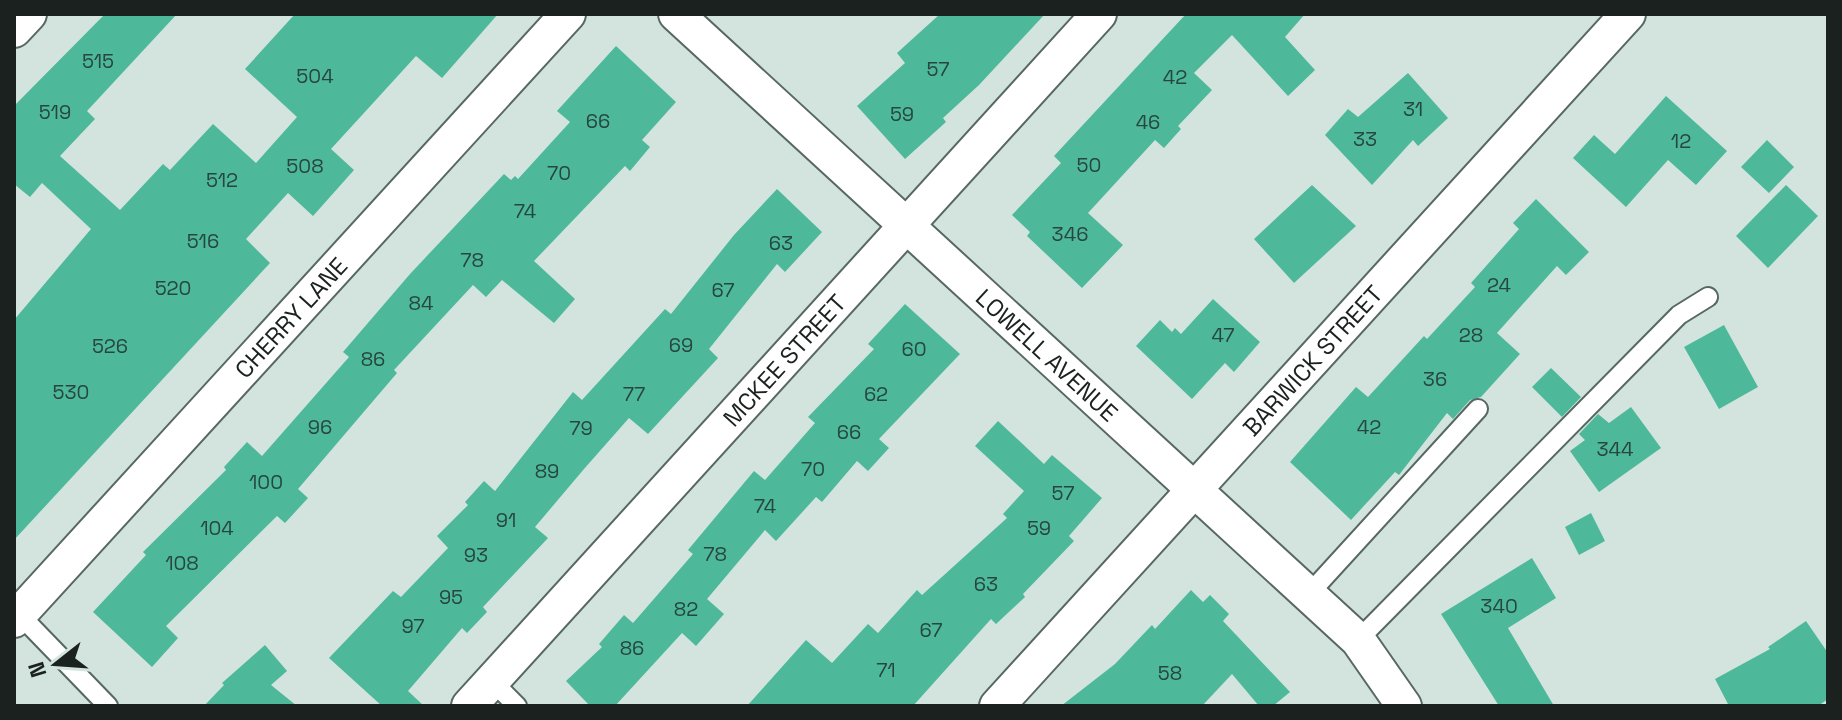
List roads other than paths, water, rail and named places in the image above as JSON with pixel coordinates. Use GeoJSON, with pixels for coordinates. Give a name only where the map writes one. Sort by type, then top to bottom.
{"type":"FeatureCollection","features":[{"type":"Feature","properties":{"kind":"street"},"geometry":{"type":"LineString","coordinates":[[14,30],[29,14]]}},
{"type":"Feature","properties":{"kind":"street","name":"CHERRY LANE"},"geometry":{"type":"LineString","coordinates":[[17,617],[568,14]]}},
{"type":"Feature","properties":{"kind":"street","name":"LOWELL AVENUE"},"geometry":{"type":"LineString","coordinates":[[676,14],[1358,640],[1404,706]]}},
{"type":"Feature","properties":{"kind":"street","name":"MCKEE STREET"},"geometry":{"type":"LineString","coordinates":[[469,706],[1099,14]]}},
{"type":"Feature","properties":{"kind":"street","name":"BARWICK STREET"},"geometry":{"type":"LineString","coordinates":[[997,706],[1628,14]]}},
{"type":"Feature","properties":{"kind":"lane"},"geometry":{"type":"LineString","coordinates":[[1358,640],[1679,315],[1708,297]]}},
{"type":"Feature","properties":{"kind":"lane"},"geometry":{"type":"LineString","coordinates":[[1308,595],[1478,409]]}},
{"type":"Feature","properties":{"kind":"lane"},"geometry":{"type":"LineString","coordinates":[[17,617],[108,706]]}},
{"type":"Feature","properties":{"kind":"lane"},"geometry":{"type":"LineString","coordinates":[[492,681],[517,706]]}}]}
